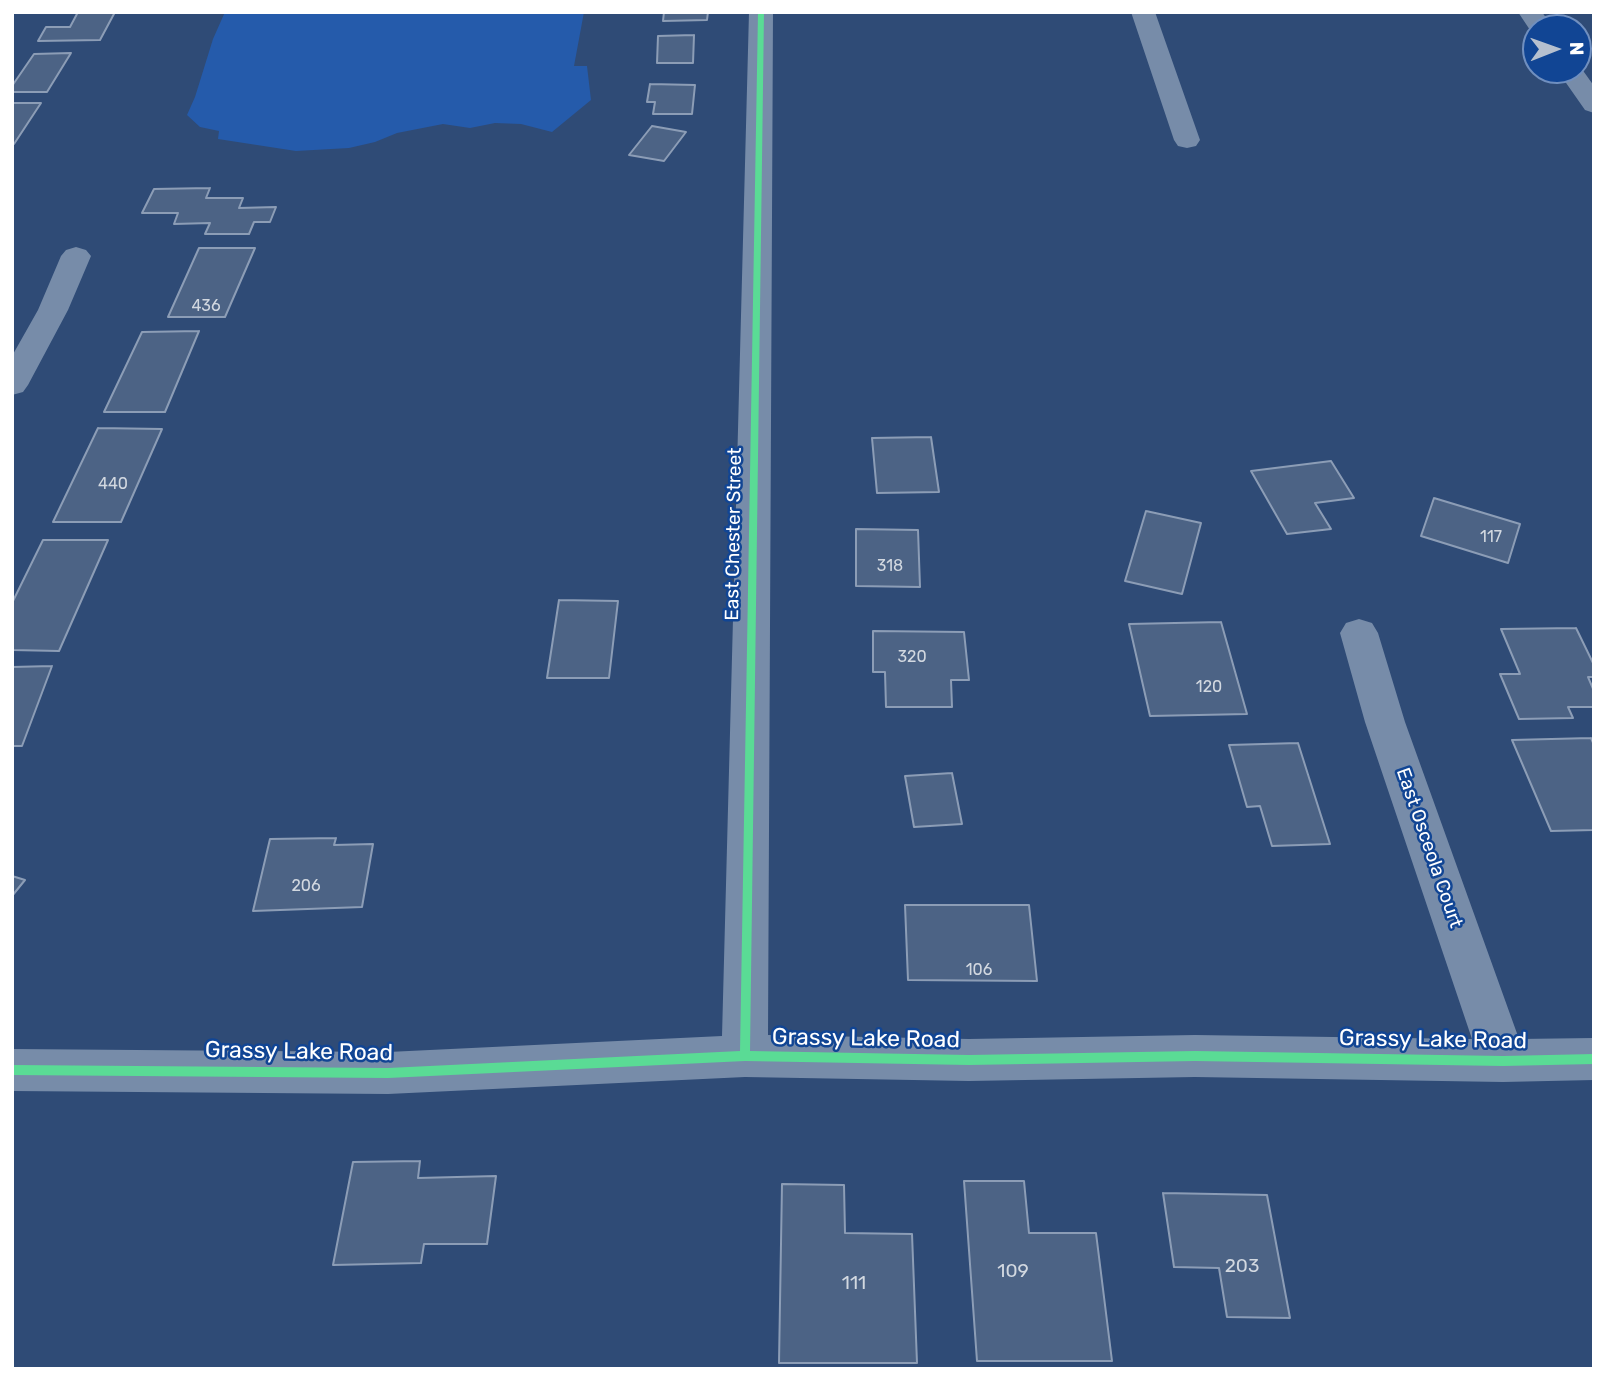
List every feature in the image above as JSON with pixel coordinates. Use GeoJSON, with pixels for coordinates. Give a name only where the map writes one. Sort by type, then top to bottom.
{"type":"FeatureCollection","features":[{"type":"Feature","properties":{"kind":"street","name":"East Chester Street"},"geometry":{"type":"LineString","coordinates":[[745,1056],[761,12]]}},
{"type":"Feature","properties":{"kind":"street"},"geometry":{"type":"LineString","coordinates":[[1143,12],[1187,140]]}},
{"type":"Feature","properties":{"kind":"street"},"geometry":{"type":"LineString","coordinates":[[1580,84],[1594,105]]}},
{"type":"Feature","properties":{"kind":"street"},"geometry":{"type":"LineString","coordinates":[[12,386],[53,310],[76,256]]}},
{"type":"Feature","properties":{"kind":"street","name":"East Osceola Court"},"geometry":{"type":"LineString","coordinates":[[1359,633],[1385,722],[1503,1061]]}},
{"type":"Feature","properties":{"kind":"street","name":"Grassy Lake Road"},"geometry":{"type":"LineString","coordinates":[[12,1070],[388,1073],[745,1056],[969,1060],[1195,1056],[1503,1061],[1594,1059]]}},
{"type":"Feature","properties":{"kind":"shaded area"},"geometry":{"type":"Polygon","coordinates":[[[225,12],[584,12],[574,66],[587,66],[591,100],[552,132],[521,124],[495,123],[470,128],[443,124],[397,133],[349,148],[296,151],[218,139],[219,131],[200,127],[187,115],[225,12]]]}},
{"type":"Feature","properties":{"kind":"building"},"geometry":{"type":"Polygon","coordinates":[[[78,12],[115,12],[100,40],[38,41],[46,27],[70,27],[78,12]]]}},
{"type":"Feature","properties":{"kind":"building"},"geometry":{"type":"Polygon","coordinates":[[[664,12],[708,12],[707,20],[663,21],[664,12]]]}},
{"type":"Feature","properties":{"kind":"building"},"geometry":{"type":"Polygon","coordinates":[[[694,35],[693,63],[657,63],[658,36],[694,35]]]}},
{"type":"Feature","properties":{"kind":"building"},"geometry":{"type":"Polygon","coordinates":[[[71,53],[47,92],[12,92],[12,86],[34,54],[71,53]]]}},
{"type":"Feature","properties":{"kind":"building"},"geometry":{"type":"Polygon","coordinates":[[[650,84],[695,85],[692,114],[653,114],[655,102],[647,102],[650,84]]]}},
{"type":"Feature","properties":{"kind":"building"},"geometry":{"type":"Polygon","coordinates":[[[12,103],[41,103],[14,144],[12,144],[12,103]]]}},
{"type":"Feature","properties":{"kind":"building"},"geometry":{"type":"Polygon","coordinates":[[[652,126],[686,132],[664,161],[629,155],[652,126]]]}},
{"type":"Feature","properties":{"kind":"building"},"geometry":{"type":"Polygon","coordinates":[[[210,188],[206,198],[243,198],[239,208],[276,207],[270,222],[254,222],[249,234],[205,234],[210,223],[174,224],[178,213],[142,213],[154,189],[210,188]]]}},
{"type":"Feature","properties":{"kind":"building"},"geometry":{"type":"Polygon","coordinates":[[[199,248],[255,248],[225,317],[168,317],[199,248]]]}},
{"type":"Feature","properties":{"kind":"building"},"geometry":{"type":"Polygon","coordinates":[[[199,331],[165,412],[104,412],[142,332],[199,331]]]}},
{"type":"Feature","properties":{"kind":"building"},"geometry":{"type":"Polygon","coordinates":[[[98,428],[162,429],[121,522],[53,522],[98,428]]]}},
{"type":"Feature","properties":{"kind":"building"},"geometry":{"type":"Polygon","coordinates":[[[931,437],[939,492],[877,493],[872,438],[931,437]]]}},
{"type":"Feature","properties":{"kind":"building"},"geometry":{"type":"Polygon","coordinates":[[[1331,461],[1354,498],[1315,503],[1331,529],[1287,534],[1251,471],[1331,461]]]}},
{"type":"Feature","properties":{"kind":"building"},"geometry":{"type":"Polygon","coordinates":[[[1434,498],[1520,524],[1508,563],[1421,536],[1434,498]]]}},
{"type":"Feature","properties":{"kind":"building"},"geometry":{"type":"Polygon","coordinates":[[[1146,511],[1201,523],[1182,594],[1125,581],[1146,511]]]}},
{"type":"Feature","properties":{"kind":"building"},"geometry":{"type":"Polygon","coordinates":[[[856,529],[918,530],[920,587],[856,586],[856,529]]]}},
{"type":"Feature","properties":{"kind":"building"},"geometry":{"type":"Polygon","coordinates":[[[43,540],[108,540],[59,651],[12,650],[12,603],[43,540]]]}},
{"type":"Feature","properties":{"kind":"building"},"geometry":{"type":"Polygon","coordinates":[[[559,600],[618,601],[609,678],[547,678],[559,600]]]}},
{"type":"Feature","properties":{"kind":"building"},"geometry":{"type":"Polygon","coordinates":[[[1221,622],[1247,714],[1150,716],[1129,624],[1221,622]]]}},
{"type":"Feature","properties":{"kind":"building"},"geometry":{"type":"Polygon","coordinates":[[[1576,628],[1594,665],[1594,677],[1588,677],[1594,691],[1594,707],[1568,707],[1573,718],[1519,719],[1500,674],[1520,674],[1501,629],[1576,628]]]}},
{"type":"Feature","properties":{"kind":"building"},"geometry":{"type":"Polygon","coordinates":[[[873,631],[964,632],[969,680],[951,680],[952,707],[886,707],[885,672],[873,672],[873,631]]]}},
{"type":"Feature","properties":{"kind":"building"},"geometry":{"type":"Polygon","coordinates":[[[52,666],[22,746],[12,746],[12,667],[52,666]]]}},
{"type":"Feature","properties":{"kind":"building"},"geometry":{"type":"Polygon","coordinates":[[[1591,738],[1594,745],[1594,830],[1551,831],[1512,740],[1591,738]]]}},
{"type":"Feature","properties":{"kind":"building"},"geometry":{"type":"Polygon","coordinates":[[[1298,743],[1330,844],[1272,846],[1260,806],[1247,807],[1229,745],[1298,743]]]}},
{"type":"Feature","properties":{"kind":"building"},"geometry":{"type":"Polygon","coordinates":[[[952,773],[962,824],[914,827],[905,776],[952,773]]]}},
{"type":"Feature","properties":{"kind":"building"},"geometry":{"type":"Polygon","coordinates":[[[336,838],[334,845],[373,844],[362,907],[253,911],[270,839],[336,838]]]}},
{"type":"Feature","properties":{"kind":"building"},"geometry":{"type":"Polygon","coordinates":[[[12,876],[25,880],[12,896],[12,876]]]}},
{"type":"Feature","properties":{"kind":"building"},"geometry":{"type":"Polygon","coordinates":[[[905,905],[1029,905],[1037,981],[908,980],[905,905]]]}},
{"type":"Feature","properties":{"kind":"building"},"geometry":{"type":"Polygon","coordinates":[[[420,1161],[418,1178],[496,1176],[487,1244],[424,1244],[421,1263],[333,1265],[353,1162],[420,1161]]]}},
{"type":"Feature","properties":{"kind":"building"},"geometry":{"type":"Polygon","coordinates":[[[964,1181],[1024,1181],[1029,1233],[1096,1233],[1112,1361],[977,1361],[964,1181]]]}},
{"type":"Feature","properties":{"kind":"building"},"geometry":{"type":"Polygon","coordinates":[[[782,1184],[844,1185],[845,1233],[912,1234],[917,1363],[779,1363],[782,1184]]]}},
{"type":"Feature","properties":{"kind":"building"},"geometry":{"type":"Polygon","coordinates":[[[1163,1193],[1267,1195],[1290,1318],[1227,1317],[1219,1268],[1174,1267],[1163,1193]]]}},
{"type":"Feature","properties":{"kind":"cycle path"},"geometry":{"type":"LineString","coordinates":[[745,1056],[761,12]]}},
{"type":"Feature","properties":{"kind":"cycle path"},"geometry":{"type":"LineString","coordinates":[[12,1070],[388,1073],[745,1056],[969,1060],[1195,1056],[1503,1061],[1594,1059]]}}]}
